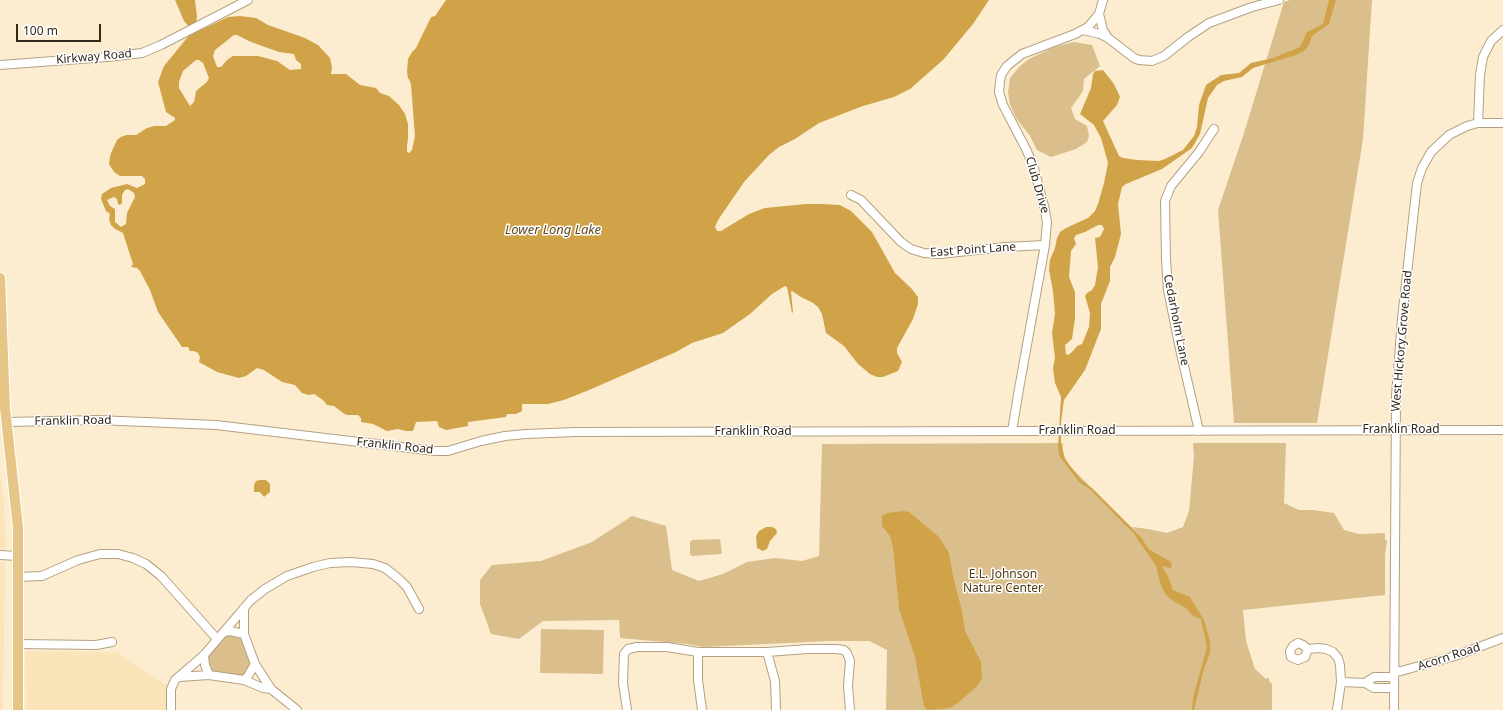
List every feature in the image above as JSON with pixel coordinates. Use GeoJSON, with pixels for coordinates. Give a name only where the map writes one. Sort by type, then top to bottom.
{"type":"FeatureCollection","features":[{"type":"Feature","properties":{"kind":"main road"},"geometry":{"type":"LineString","coordinates":[[0,278],[6,422],[15,495],[18,556],[18,710]]}},
{"type":"Feature","properties":{"kind":"street","name":"Kirkway Road"},"geometry":{"type":"LineString","coordinates":[[0,65],[133,54],[150,50],[248,0]]}},
{"type":"Feature","properties":{"kind":"street","name":"Club Drive"},"geometry":{"type":"LineString","coordinates":[[1012,431],[1018,389],[1045,246],[1047,218],[1040,189],[1028,153],[1003,105],[999,92],[1000,82],[1007,66],[1022,54],[1083,30],[1092,23],[1099,14],[1103,0]]}},
{"type":"Feature","properties":{"kind":"street"},"geometry":{"type":"LineString","coordinates":[[1083,30],[1100,34],[1108,38],[1134,58],[1144,61],[1155,60],[1164,56],[1188,36],[1226,16],[1252,4],[1278,0]]}},
{"type":"Feature","properties":{"kind":"street"},"geometry":{"type":"LineString","coordinates":[[1099,14],[1103,30],[1108,38]]}},
{"type":"Feature","properties":{"kind":"street"},"geometry":{"type":"LineString","coordinates":[[1478,123],[1482,61],[1489,44],[1503,30]]}},
{"type":"Feature","properties":{"kind":"street","name":"West Hickory Grove Road"},"geometry":{"type":"LineString","coordinates":[[1394,710],[1395,410],[1399,352],[1417,183],[1422,168],[1431,152],[1437,145],[1456,131],[1478,123],[1503,123]]}},
{"type":"Feature","properties":{"kind":"street","name":"Cedarholm Lane"},"geometry":{"type":"LineString","coordinates":[[1199,431],[1168,290],[1165,201],[1171,186],[1199,152],[1214,129]]}},
{"type":"Feature","properties":{"kind":"street","name":"East Point Lane"},"geometry":{"type":"LineString","coordinates":[[850,195],[861,200],[901,242],[911,249],[924,253],[940,254],[1005,247],[1045,246]]}},
{"type":"Feature","properties":{"kind":"street","name":"Franklin Road"},"geometry":{"type":"LineString","coordinates":[[6,422],[97,420],[216,425],[435,451],[448,451],[481,441],[505,436],[575,432],[1503,430]]}},
{"type":"Feature","properties":{"kind":"street"},"geometry":{"type":"LineString","coordinates":[[18,577],[42,576],[78,560],[100,554],[118,554],[133,558],[146,564],[161,576],[217,639]]}},
{"type":"Feature","properties":{"kind":"street"},"geometry":{"type":"LineString","coordinates":[[0,556],[18,556]]}},
{"type":"Feature","properties":{"kind":"street"},"geometry":{"type":"LineString","coordinates":[[171,710],[172,685],[204,655],[244,608],[265,588],[287,576],[322,565],[351,562],[372,564],[391,572],[407,587],[419,609]]}},
{"type":"Feature","properties":{"kind":"street"},"geometry":{"type":"LineString","coordinates":[[244,608],[244,634],[255,664],[271,689],[297,710]]}},
{"type":"Feature","properties":{"kind":"street"},"geometry":{"type":"LineString","coordinates":[[224,632],[230,631],[244,634]]}},
{"type":"Feature","properties":{"kind":"street","name":"Acorn Road"},"geometry":{"type":"LineString","coordinates":[[1365,683],[1374,678],[1394,675],[1401,671],[1441,660],[1503,638]]}},
{"type":"Feature","properties":{"kind":"street"},"geometry":{"type":"LineString","coordinates":[[18,644],[96,645],[112,642]]}},
{"type":"Feature","properties":{"kind":"street"},"geometry":{"type":"LineString","coordinates":[[627,710],[623,683],[624,654],[628,649],[637,647],[667,647],[698,652],[767,652],[808,649],[844,650],[850,661],[848,686],[850,710]]}},
{"type":"Feature","properties":{"kind":"street"},"geometry":{"type":"LineString","coordinates":[[1308,649],[1319,648],[1333,652],[1339,661],[1341,682],[1338,710]]}},
{"type":"Feature","properties":{"kind":"street"},"geometry":{"type":"LineString","coordinates":[[698,652],[698,680],[702,710]]}},
{"type":"Feature","properties":{"kind":"street"},"geometry":{"type":"LineString","coordinates":[[767,652],[775,681],[776,710]]}},
{"type":"Feature","properties":{"kind":"street"},"geometry":{"type":"LineString","coordinates":[[204,655],[205,665],[209,675]]}},
{"type":"Feature","properties":{"kind":"street"},"geometry":{"type":"LineString","coordinates":[[244,680],[255,664]]}},
{"type":"Feature","properties":{"kind":"street"},"geometry":{"type":"LineString","coordinates":[[179,677],[209,675],[244,680],[263,688],[271,689]]}},
{"type":"Feature","properties":{"kind":"street"},"geometry":{"type":"LineString","coordinates":[[1341,682],[1365,683],[1374,688],[1394,688]]}},
{"type":"Feature","properties":{"kind":"shaded area"},"geometry":{"type":"Polygon","coordinates":[[[0,473],[3,488],[6,548],[0,549],[0,473]]]}},
{"type":"Feature","properties":{"kind":"shaded area"},"geometry":{"type":"Polygon","coordinates":[[[0,563],[5,563],[3,710],[0,710],[0,563]]]}},
{"type":"Feature","properties":{"kind":"shaded area"},"geometry":{"type":"Polygon","coordinates":[[[25,651],[116,652],[168,686],[168,710],[26,710],[25,651]]]}},
{"type":"Feature","properties":{"kind":"green space"},"geometry":{"type":"Polygon","coordinates":[[[1290,0],[1372,0],[1363,139],[1317,423],[1234,423],[1218,210],[1244,133],[1284,2],[1290,0]]]}},
{"type":"Feature","properties":{"kind":"green space"},"geometry":{"type":"Polygon","coordinates":[[[1074,42],[1092,45],[1100,66],[1084,79],[1083,91],[1071,108],[1075,119],[1087,126],[1089,136],[1087,142],[1076,149],[1051,157],[1037,150],[1030,136],[1016,118],[1010,104],[1008,93],[1010,78],[1020,66],[1029,59],[1054,47],[1074,42]]]}},
{"type":"Feature","properties":{"kind":"green space","name":"E.L. Johnson Nature Center"},"geometry":{"type":"Polygon","coordinates":[[[1063,443],[1062,453],[1069,465],[1115,512],[1162,565],[1169,569],[1170,561],[1149,549],[1132,527],[1167,533],[1183,527],[1189,511],[1194,456],[1193,443],[1286,443],[1284,503],[1299,510],[1334,513],[1344,530],[1359,534],[1385,533],[1385,540],[1387,541],[1385,555],[1385,595],[1243,610],[1246,641],[1255,669],[1266,679],[1269,678],[1269,681],[1272,684],[1272,710],[886,710],[887,650],[869,641],[829,641],[704,647],[620,638],[619,620],[543,621],[519,639],[491,634],[480,604],[480,580],[492,565],[541,561],[592,542],[632,516],[666,526],[672,570],[699,581],[723,574],[747,562],[775,558],[802,561],[819,556],[822,444],[1063,443]]]}},
{"type":"Feature","properties":{"kind":"green space"},"geometry":{"type":"Polygon","coordinates":[[[720,539],[722,553],[720,554],[692,556],[690,554],[690,542],[692,540],[720,539]]]}},
{"type":"Feature","properties":{"kind":"green space"},"geometry":{"type":"Polygon","coordinates":[[[541,629],[604,630],[603,674],[540,673],[541,629]]]}},
{"type":"Feature","properties":{"kind":"green space"},"geometry":{"type":"Polygon","coordinates":[[[231,634],[244,640],[252,665],[245,676],[240,677],[215,673],[211,671],[207,659],[209,654],[225,636],[231,634]]]}},
{"type":"Feature","properties":{"kind":"water","name":"Lower Long Lake"},"geometry":{"type":"Polygon","coordinates":[[[175,0],[195,0],[197,17],[196,24],[203,29],[228,17],[240,16],[256,18],[268,25],[305,38],[318,45],[330,58],[332,67],[331,74],[346,74],[360,85],[376,88],[380,93],[389,96],[399,105],[405,114],[408,124],[407,152],[409,153],[412,150],[415,136],[411,85],[407,72],[408,59],[416,48],[431,17],[435,16],[446,0],[989,0],[973,24],[943,60],[910,89],[894,97],[863,106],[819,123],[795,139],[779,147],[769,155],[744,182],[718,220],[715,227],[717,231],[721,231],[749,214],[765,208],[821,204],[840,205],[851,211],[872,232],[895,273],[918,297],[918,304],[913,319],[897,348],[897,353],[902,362],[898,371],[883,377],[877,377],[870,374],[858,364],[844,346],[826,333],[822,314],[818,307],[792,291],[792,313],[787,287],[785,286],[772,294],[750,314],[723,333],[692,343],[676,352],[564,400],[548,404],[522,404],[522,411],[516,414],[507,414],[506,417],[468,422],[468,426],[446,430],[439,427],[437,421],[416,422],[413,431],[398,429],[387,431],[373,424],[361,422],[361,418],[358,415],[347,415],[334,406],[327,405],[323,400],[314,394],[309,395],[302,393],[295,385],[282,382],[264,370],[257,368],[246,376],[239,378],[217,372],[199,362],[200,357],[198,353],[190,351],[188,347],[182,347],[158,312],[150,290],[140,271],[137,268],[131,267],[133,264],[123,233],[111,225],[109,219],[110,214],[106,211],[101,199],[102,194],[111,188],[127,184],[137,188],[145,184],[145,179],[142,176],[120,176],[114,172],[109,164],[110,157],[117,140],[121,137],[126,135],[136,135],[147,128],[154,126],[166,126],[175,120],[175,118],[166,112],[158,82],[164,66],[191,33],[189,27],[184,21],[175,0]],[[234,35],[215,50],[213,56],[217,67],[221,67],[233,56],[258,56],[277,61],[290,70],[301,69],[301,64],[296,60],[294,54],[279,52],[234,35]],[[196,60],[183,71],[179,82],[179,88],[190,106],[194,102],[196,91],[207,82],[209,78],[203,63],[199,60],[196,60]],[[128,189],[125,190],[122,195],[122,203],[120,205],[114,197],[107,200],[110,206],[115,209],[115,222],[121,227],[126,224],[127,213],[135,197],[134,193],[128,189]]]}},
{"type":"Feature","properties":{"kind":"water"},"geometry":{"type":"Polygon","coordinates":[[[1329,0],[1336,0],[1329,24],[1312,36],[1309,45],[1304,51],[1296,55],[1253,68],[1242,77],[1224,81],[1217,85],[1208,98],[1200,134],[1192,148],[1162,169],[1122,187],[1118,204],[1121,234],[1115,257],[1110,267],[1110,281],[1101,304],[1101,329],[1085,370],[1064,400],[1061,422],[1061,443],[1065,459],[1080,479],[1093,489],[1141,537],[1149,549],[1170,561],[1172,565],[1170,569],[1163,566],[1162,567],[1168,576],[1173,590],[1190,597],[1204,620],[1210,642],[1210,653],[1203,672],[1194,710],[1192,710],[1193,698],[1207,647],[1201,619],[1193,616],[1186,608],[1168,597],[1160,582],[1156,566],[1134,534],[1090,489],[1079,482],[1060,457],[1058,448],[1061,397],[1055,383],[1053,368],[1055,358],[1052,333],[1055,314],[1049,270],[1050,260],[1060,232],[1088,218],[1095,211],[1104,183],[1108,163],[1101,138],[1094,125],[1080,114],[1091,88],[1093,74],[1095,71],[1103,70],[1114,84],[1120,97],[1117,105],[1103,121],[1119,156],[1137,160],[1159,161],[1183,150],[1194,136],[1197,127],[1199,105],[1206,85],[1221,75],[1239,73],[1251,63],[1273,58],[1300,47],[1307,32],[1323,24],[1329,0]],[[1098,225],[1076,235],[1074,238],[1076,244],[1071,251],[1069,277],[1075,292],[1075,318],[1072,339],[1065,345],[1066,354],[1068,355],[1077,346],[1082,344],[1089,327],[1090,313],[1085,296],[1095,285],[1098,267],[1095,238],[1100,237],[1104,229],[1102,225],[1098,225]]]}},
{"type":"Feature","properties":{"kind":"water"},"geometry":{"type":"Polygon","coordinates":[[[266,480],[270,484],[270,492],[264,497],[260,492],[254,492],[254,485],[256,481],[266,480]]]}},
{"type":"Feature","properties":{"kind":"water"},"geometry":{"type":"Polygon","coordinates":[[[903,511],[909,512],[939,537],[949,553],[965,631],[981,662],[982,678],[978,685],[958,703],[950,708],[927,710],[924,706],[915,657],[899,609],[893,547],[890,536],[882,526],[882,516],[887,513],[903,511]]]}},
{"type":"Feature","properties":{"kind":"water"},"geometry":{"type":"Polygon","coordinates":[[[766,527],[776,529],[777,533],[770,541],[767,549],[763,551],[757,548],[756,536],[759,531],[766,527]]]}}]}
